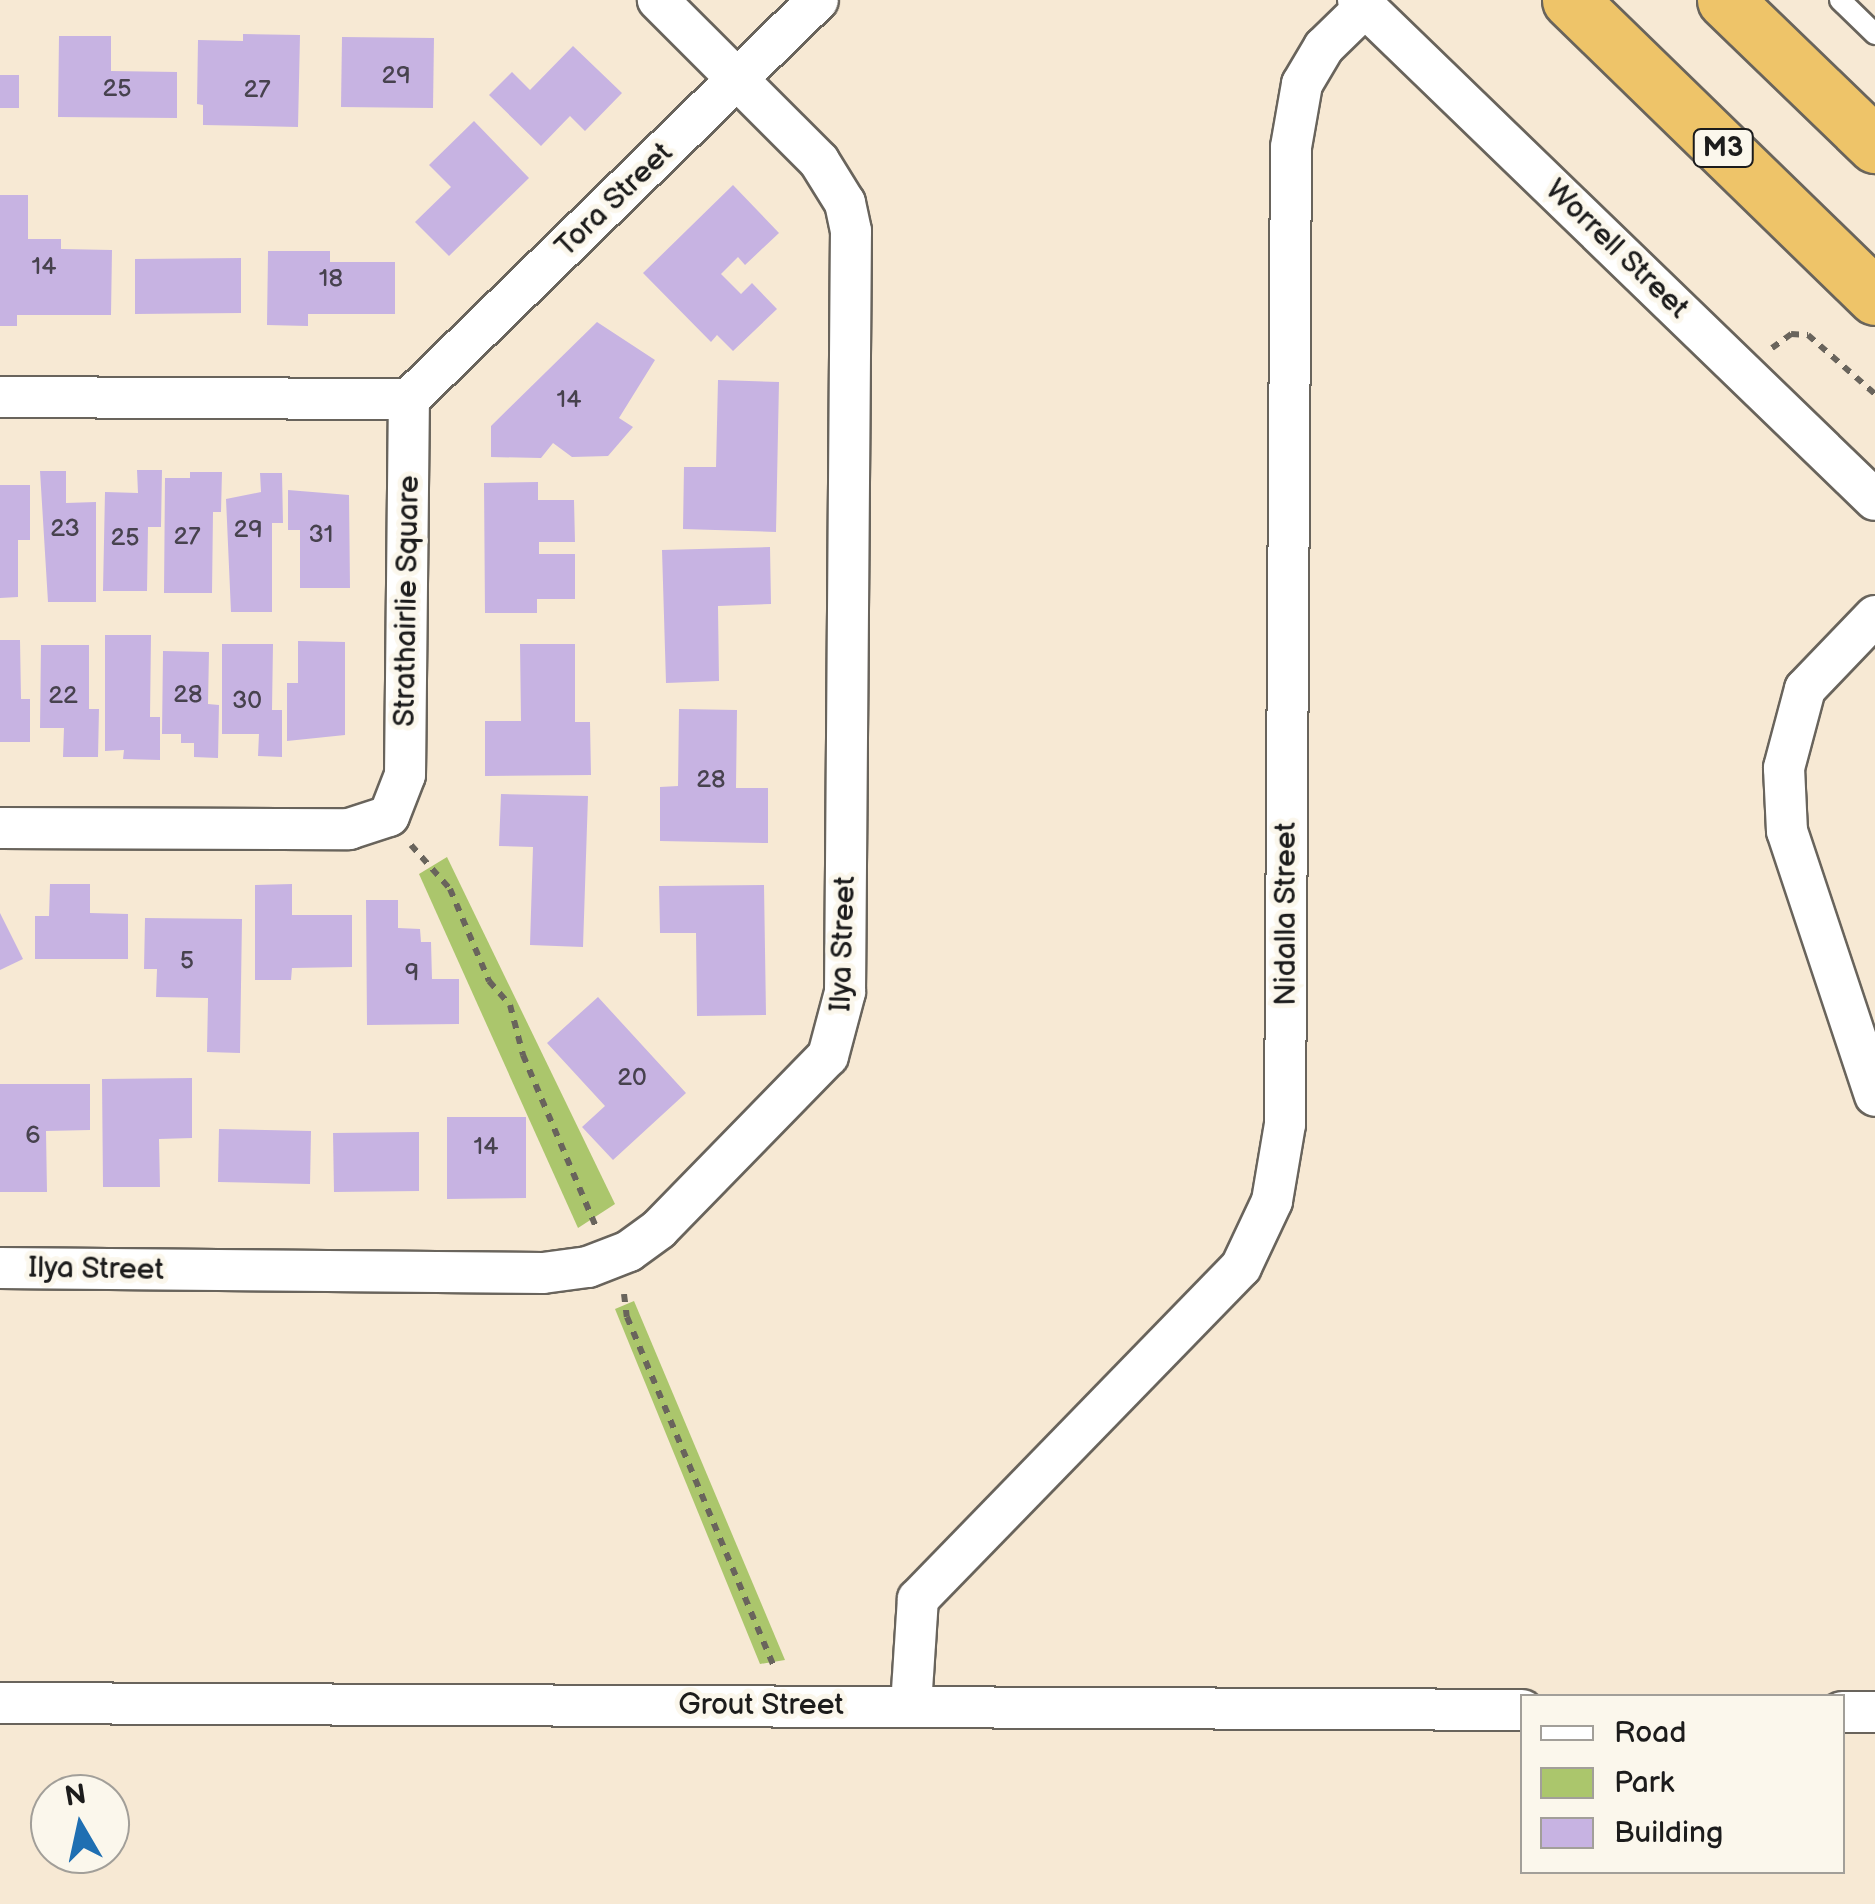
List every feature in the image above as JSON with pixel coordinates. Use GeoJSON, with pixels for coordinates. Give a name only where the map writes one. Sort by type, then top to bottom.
{"type":"FeatureCollection","features":[{"type":"Feature","properties":{"kind":"highway","name":"M3"},"geometry":{"type":"LineString","coordinates":[[1570,0],[1875,297]]}},
{"type":"Feature","properties":{"kind":"highway"},"geometry":{"type":"LineString","coordinates":[[1725,0],[1875,145]]}},
{"type":"Feature","properties":{"kind":"street","name":"Ilya Street"},"geometry":{"type":"LineString","coordinates":[[0,1268],[543,1273],[588,1268],[630,1251],[659,1229],[828,1056],[845,992],[851,231],[845,203],[819,161],[658,0]]}},
{"type":"Feature","properties":{"kind":"street","name":"Tora Street"},"geometry":{"type":"LineString","coordinates":[[409,399],[818,0]]}},
{"type":"Feature","properties":{"kind":"street","name":"Worrell Street"},"geometry":{"type":"LineString","coordinates":[[1361,4],[1875,500]]}},
{"type":"Feature","properties":{"kind":"street","name":"Nidalla Street"},"geometry":{"type":"LineString","coordinates":[[911,1706],[918,1599],[1241,1267],[1272,1201],[1285,1124],[1291,147],[1302,84],[1324,47],[1361,4]]}},
{"type":"Feature","properties":{"kind":"street"},"geometry":{"type":"LineString","coordinates":[[0,397],[409,399]]}},
{"type":"Feature","properties":{"kind":"street","name":"Strathairlie Square"},"geometry":{"type":"LineString","coordinates":[[389,816],[405,775],[409,399]]}},
{"type":"Feature","properties":{"kind":"street"},"geometry":{"type":"LineString","coordinates":[[1875,616],[1805,690],[1784,768],[1787,831],[1875,1096]]}},
{"type":"Feature","properties":{"kind":"street"},"geometry":{"type":"LineString","coordinates":[[0,828],[349,829],[389,816]]}},
{"type":"Feature","properties":{"kind":"street","name":"Grout Street"},"geometry":{"type":"LineString","coordinates":[[0,1703],[1520,1710]]}},
{"type":"Feature","properties":{"kind":"street"},"geometry":{"type":"LineString","coordinates":[[1845,1712],[1875,1712]]}},
{"type":"Feature","properties":{"kind":"lane"},"geometry":{"type":"LineString","coordinates":[[1840,0],[1875,34]]}},
{"type":"Feature","properties":{"kind":"path"},"geometry":{"type":"LineString","coordinates":[[1745,372],[1800,333],[1875,394]]}},
{"type":"Feature","properties":{"kind":"path"},"geometry":{"type":"LineString","coordinates":[[389,816],[442,877],[489,981],[510,1005],[526,1062],[601,1239]]}},
{"type":"Feature","properties":{"kind":"path"},"geometry":{"type":"LineString","coordinates":[[618,1281],[627,1317],[778,1677]]}},
{"type":"Feature","properties":{"kind":"green space"},"geometry":{"type":"Polygon","coordinates":[[[447,857],[615,1204],[578,1228],[419,874],[447,857]]]}},
{"type":"Feature","properties":{"kind":"green space"},"geometry":{"type":"Polygon","coordinates":[[[634,1301],[785,1660],[760,1664],[615,1309],[634,1301]]]}},
{"type":"Feature","properties":{"kind":"building"},"geometry":{"type":"Polygon","coordinates":[[[243,34],[300,35],[298,127],[203,125],[203,105],[197,104],[198,40],[243,41],[243,34]]]}},
{"type":"Feature","properties":{"kind":"building"},"geometry":{"type":"Polygon","coordinates":[[[59,36],[111,36],[111,71],[177,72],[177,118],[58,117],[59,36]]]}},
{"type":"Feature","properties":{"kind":"building"},"geometry":{"type":"Polygon","coordinates":[[[342,37],[434,38],[433,108],[341,107],[342,37]]]}},
{"type":"Feature","properties":{"kind":"building"},"geometry":{"type":"Polygon","coordinates":[[[573,46],[622,93],[585,131],[570,116],[541,146],[489,95],[512,72],[530,90],[573,46]]]}},
{"type":"Feature","properties":{"kind":"building"},"geometry":{"type":"Polygon","coordinates":[[[0,75],[19,75],[19,108],[0,108],[0,75]]]}},
{"type":"Feature","properties":{"kind":"building"},"geometry":{"type":"Polygon","coordinates":[[[474,121],[529,178],[449,256],[415,222],[451,187],[429,165],[474,121]]]}},
{"type":"Feature","properties":{"kind":"building"},"geometry":{"type":"Polygon","coordinates":[[[733,185],[779,233],[745,265],[738,257],[721,274],[741,294],[752,283],[777,309],[733,351],[717,335],[711,342],[643,273],[733,185]]]}},
{"type":"Feature","properties":{"kind":"building"},"geometry":{"type":"Polygon","coordinates":[[[0,195],[28,195],[28,239],[61,239],[61,249],[112,250],[111,315],[17,315],[17,326],[0,326],[0,195]]]}},
{"type":"Feature","properties":{"kind":"building"},"geometry":{"type":"Polygon","coordinates":[[[268,251],[330,251],[330,262],[395,262],[395,314],[308,314],[308,326],[267,325],[268,251]]]}},
{"type":"Feature","properties":{"kind":"building"},"geometry":{"type":"Polygon","coordinates":[[[241,258],[241,313],[135,314],[135,259],[241,258]]]}},
{"type":"Feature","properties":{"kind":"building"},"geometry":{"type":"Polygon","coordinates":[[[597,322],[655,360],[619,418],[633,427],[608,456],[572,457],[553,443],[541,458],[491,457],[491,426],[597,322]]]}},
{"type":"Feature","properties":{"kind":"building"},"geometry":{"type":"Polygon","coordinates":[[[718,380],[779,382],[776,532],[683,529],[684,467],[716,467],[718,380]]]}},
{"type":"Feature","properties":{"kind":"building"},"geometry":{"type":"Polygon","coordinates":[[[137,470],[162,470],[161,527],[148,527],[147,591],[103,591],[105,492],[138,493],[137,470]]]}},
{"type":"Feature","properties":{"kind":"building"},"geometry":{"type":"Polygon","coordinates":[[[40,471],[66,471],[66,503],[96,502],[96,602],[48,602],[40,471]]]}},
{"type":"Feature","properties":{"kind":"building"},"geometry":{"type":"Polygon","coordinates":[[[190,472],[222,472],[221,512],[213,512],[212,593],[164,593],[165,478],[190,478],[190,472]]]}},
{"type":"Feature","properties":{"kind":"building"},"geometry":{"type":"Polygon","coordinates":[[[260,473],[282,473],[283,523],[272,523],[272,612],[231,612],[226,499],[261,492],[260,473]]]}},
{"type":"Feature","properties":{"kind":"building"},"geometry":{"type":"Polygon","coordinates":[[[538,482],[538,500],[574,500],[575,542],[539,542],[539,554],[575,554],[575,599],[537,599],[537,613],[485,613],[484,483],[538,482]]]}},
{"type":"Feature","properties":{"kind":"building"},"geometry":{"type":"Polygon","coordinates":[[[0,485],[30,485],[30,540],[18,540],[18,597],[0,598],[0,485]]]}},
{"type":"Feature","properties":{"kind":"building"},"geometry":{"type":"Polygon","coordinates":[[[288,490],[349,495],[350,588],[300,588],[300,530],[288,530],[288,490]]]}},
{"type":"Feature","properties":{"kind":"building"},"geometry":{"type":"Polygon","coordinates":[[[770,547],[771,604],[718,606],[719,681],[666,683],[662,550],[770,547]]]}},
{"type":"Feature","properties":{"kind":"building"},"geometry":{"type":"Polygon","coordinates":[[[105,635],[151,635],[150,717],[160,717],[160,760],[123,759],[124,750],[105,751],[105,635]]]}},
{"type":"Feature","properties":{"kind":"building"},"geometry":{"type":"Polygon","coordinates":[[[0,640],[20,640],[21,699],[30,699],[30,742],[0,742],[0,640]]]}},
{"type":"Feature","properties":{"kind":"building"},"geometry":{"type":"Polygon","coordinates":[[[298,641],[345,642],[345,735],[287,741],[287,683],[298,683],[298,641]]]}},
{"type":"Feature","properties":{"kind":"building"},"geometry":{"type":"Polygon","coordinates":[[[222,644],[273,644],[272,710],[282,710],[282,757],[258,756],[259,734],[222,734],[222,644]]]}},
{"type":"Feature","properties":{"kind":"building"},"geometry":{"type":"Polygon","coordinates":[[[520,644],[575,644],[575,722],[590,722],[591,775],[485,776],[485,721],[521,721],[520,644]]]}},
{"type":"Feature","properties":{"kind":"building"},"geometry":{"type":"Polygon","coordinates":[[[41,645],[89,645],[89,709],[99,709],[98,757],[63,757],[64,728],[40,728],[41,645]]]}},
{"type":"Feature","properties":{"kind":"building"},"geometry":{"type":"Polygon","coordinates":[[[163,651],[209,652],[208,704],[219,705],[218,758],[194,757],[194,743],[181,743],[181,734],[162,734],[163,651]]]}},
{"type":"Feature","properties":{"kind":"building"},"geometry":{"type":"Polygon","coordinates":[[[679,709],[737,710],[736,788],[768,788],[768,843],[660,841],[660,787],[678,786],[679,709]]]}},
{"type":"Feature","properties":{"kind":"building"},"geometry":{"type":"Polygon","coordinates":[[[501,794],[588,796],[583,947],[530,945],[533,847],[499,846],[501,794]]]}},
{"type":"Feature","properties":{"kind":"building"},"geometry":{"type":"Polygon","coordinates":[[[50,884],[90,884],[90,913],[128,914],[128,959],[35,959],[35,916],[49,916],[50,884]]]}},
{"type":"Feature","properties":{"kind":"building"},"geometry":{"type":"Polygon","coordinates":[[[292,884],[292,915],[352,915],[352,967],[292,968],[291,980],[255,980],[255,885],[292,884]]]}},
{"type":"Feature","properties":{"kind":"building"},"geometry":{"type":"Polygon","coordinates":[[[764,885],[766,1015],[697,1016],[696,933],[660,933],[659,886],[764,885]]]}},
{"type":"Feature","properties":{"kind":"building"},"geometry":{"type":"Polygon","coordinates":[[[366,900],[398,900],[398,928],[420,929],[421,942],[431,942],[432,979],[459,979],[459,1024],[367,1025],[366,900]]]}},
{"type":"Feature","properties":{"kind":"building"},"geometry":{"type":"Polygon","coordinates":[[[0,913],[23,959],[0,970],[0,913]]]}},
{"type":"Feature","properties":{"kind":"building"},"geometry":{"type":"Polygon","coordinates":[[[145,918],[242,919],[240,1053],[207,1052],[208,998],[156,997],[157,969],[144,969],[145,918]]]}},
{"type":"Feature","properties":{"kind":"building"},"geometry":{"type":"Polygon","coordinates":[[[598,997],[686,1093],[613,1160],[582,1127],[605,1106],[547,1043],[598,997]]]}},
{"type":"Feature","properties":{"kind":"building"},"geometry":{"type":"Polygon","coordinates":[[[192,1078],[192,1138],[159,1139],[160,1187],[103,1187],[102,1079],[192,1078]]]}},
{"type":"Feature","properties":{"kind":"building"},"geometry":{"type":"Polygon","coordinates":[[[0,1084],[90,1084],[90,1130],[46,1131],[47,1192],[0,1192],[0,1084]]]}},
{"type":"Feature","properties":{"kind":"building"},"geometry":{"type":"Polygon","coordinates":[[[447,1117],[526,1117],[526,1198],[447,1199],[447,1117]]]}},
{"type":"Feature","properties":{"kind":"building"},"geometry":{"type":"Polygon","coordinates":[[[219,1129],[311,1131],[310,1184],[218,1182],[219,1129]]]}},
{"type":"Feature","properties":{"kind":"building"},"geometry":{"type":"Polygon","coordinates":[[[419,1132],[419,1191],[334,1192],[333,1133],[419,1132]]]}}]}
